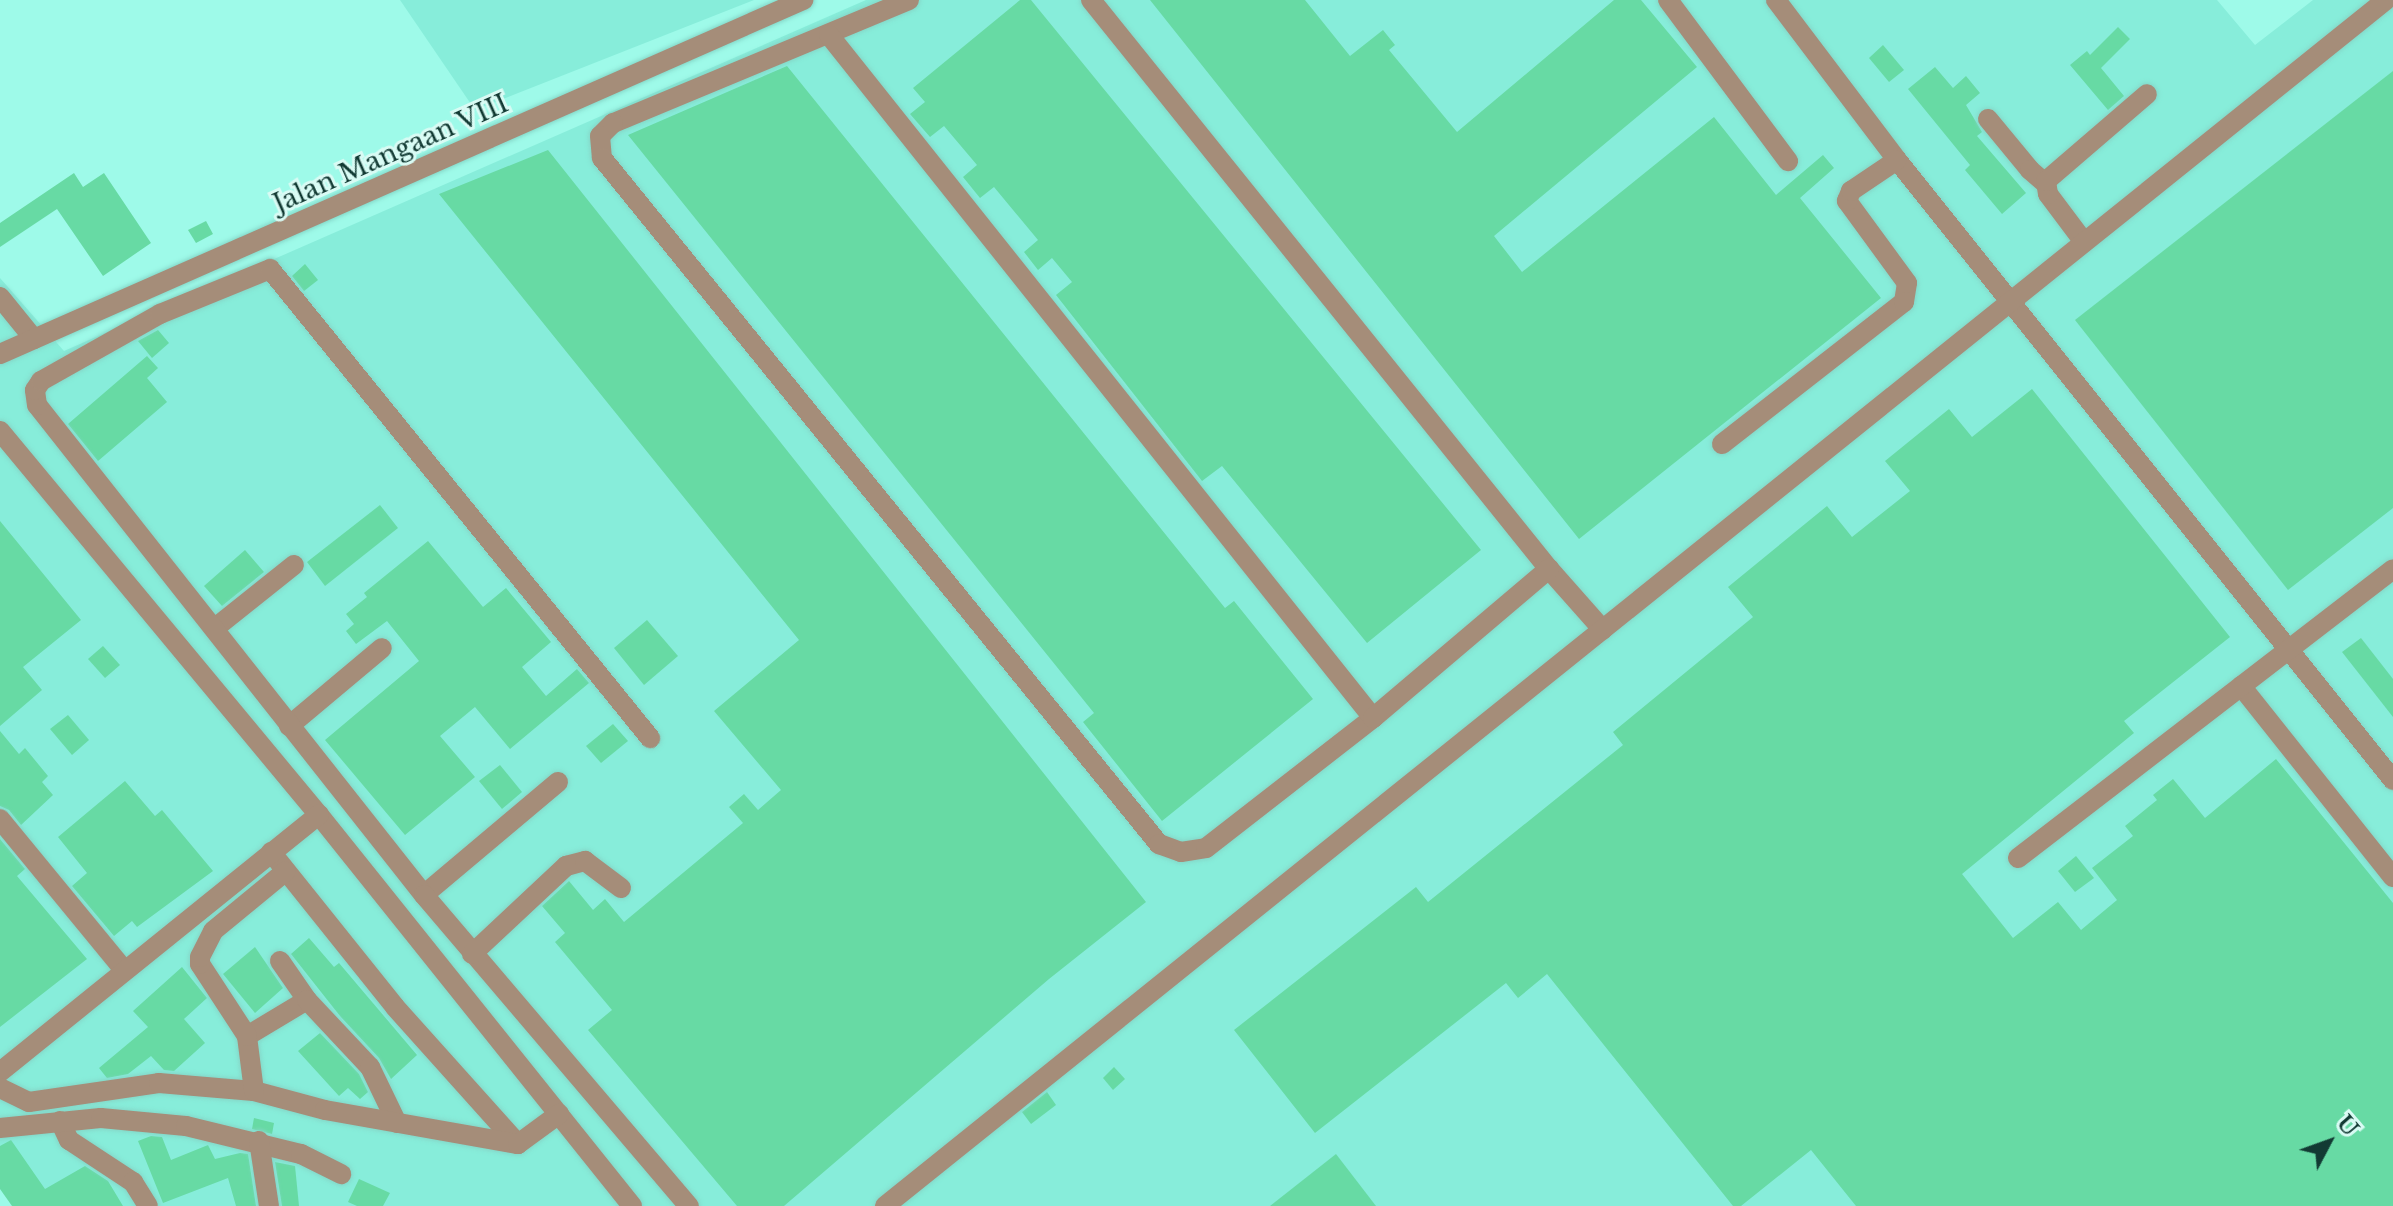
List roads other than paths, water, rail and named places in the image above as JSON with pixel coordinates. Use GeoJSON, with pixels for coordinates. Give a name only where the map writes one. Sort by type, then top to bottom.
{"type":"FeatureCollection","features":[{"type":"Feature","properties":{"kind":"street","name":"Jalan Mangaan VIII"},"geometry":{"type":"LineString","coordinates":[[0,354],[775,5],[803,0]]}},
{"type":"Feature","properties":{"kind":"street"},"geometry":{"type":"LineString","coordinates":[[909,0],[613,123],[600,136],[602,158],[1159,844],[1181,852],[1206,848],[1373,718],[1549,569]]}},
{"type":"Feature","properties":{"kind":"street"},"geometry":{"type":"LineString","coordinates":[[1091,0],[1549,569],[1603,630]]}},
{"type":"Feature","properties":{"kind":"street"},"geometry":{"type":"LineString","coordinates":[[1668,0],[1788,161]]}},
{"type":"Feature","properties":{"kind":"street"},"geometry":{"type":"LineString","coordinates":[[1776,0],[1897,160],[2393,780]]}},
{"type":"Feature","properties":{"kind":"street"},"geometry":{"type":"LineString","coordinates":[[885,1206],[2386,0]]}},
{"type":"Feature","properties":{"kind":"street"},"geometry":{"type":"LineString","coordinates":[[829,35],[1373,718]]}},
{"type":"Feature","properties":{"kind":"street"},"geometry":{"type":"LineString","coordinates":[[2046,184],[2147,94]]}},
{"type":"Feature","properties":{"kind":"street"},"geometry":{"type":"LineString","coordinates":[[1988,119],[2030,170],[2046,184],[2048,194],[2084,242]]}},
{"type":"Feature","properties":{"kind":"street"},"geometry":{"type":"LineString","coordinates":[[1722,444],[1904,302],[1907,283],[1847,201],[1851,191],[1897,160]]}},
{"type":"Feature","properties":{"kind":"street"},"geometry":{"type":"LineString","coordinates":[[650,738],[270,269],[160,314],[56,372],[35,390],[37,405],[424,895],[689,1206]]}},
{"type":"Feature","properties":{"kind":"street"},"geometry":{"type":"LineString","coordinates":[[0,297],[34,339]]}},
{"type":"Feature","properties":{"kind":"street"},"geometry":{"type":"LineString","coordinates":[[0,431],[319,815],[632,1206]]}},
{"type":"Feature","properties":{"kind":"street"},"geometry":{"type":"LineString","coordinates":[[215,628],[294,565]]}},
{"type":"Feature","properties":{"kind":"street"},"geometry":{"type":"LineString","coordinates":[[2018,858],[2393,569]]}},
{"type":"Feature","properties":{"kind":"street"},"geometry":{"type":"LineString","coordinates":[[289,726],[382,648]]}},
{"type":"Feature","properties":{"kind":"street"},"geometry":{"type":"LineString","coordinates":[[2241,686],[2393,877]]}},
{"type":"Feature","properties":{"kind":"street"},"geometry":{"type":"LineString","coordinates":[[424,895],[558,782]]}},
{"type":"Feature","properties":{"kind":"street"},"geometry":{"type":"LineString","coordinates":[[0,1072],[319,815]]}},
{"type":"Feature","properties":{"kind":"street"},"geometry":{"type":"LineString","coordinates":[[0,819],[124,970]]}},
{"type":"Feature","properties":{"kind":"street"},"geometry":{"type":"LineString","coordinates":[[271,852],[395,1007],[518,1144]]}},
{"type":"Feature","properties":{"kind":"street"},"geometry":{"type":"LineString","coordinates":[[472,954],[566,866],[585,861],[621,888]]}},
{"type":"Feature","properties":{"kind":"street"},"geometry":{"type":"LineString","coordinates":[[254,1091],[247,1036],[200,964],[200,957],[213,931],[286,871]]}},
{"type":"Feature","properties":{"kind":"street"},"geometry":{"type":"LineString","coordinates":[[280,961],[307,1000],[370,1067],[397,1123]]}},
{"type":"Feature","properties":{"kind":"street"},"geometry":{"type":"LineString","coordinates":[[247,1036],[307,1000]]}},
{"type":"Feature","properties":{"kind":"street"},"geometry":{"type":"LineString","coordinates":[[0,1088],[29,1102],[159,1083],[254,1091],[397,1123],[518,1144],[559,1114]]}},
{"type":"Feature","properties":{"kind":"street"},"geometry":{"type":"LineString","coordinates":[[0,1128],[101,1118],[186,1126],[259,1141],[301,1154],[341,1174]]}},
{"type":"Feature","properties":{"kind":"street"},"geometry":{"type":"LineString","coordinates":[[60,1121],[69,1140],[133,1182],[148,1206]]}},
{"type":"Feature","properties":{"kind":"street"},"geometry":{"type":"LineString","coordinates":[[259,1141],[269,1206]]}}]}
